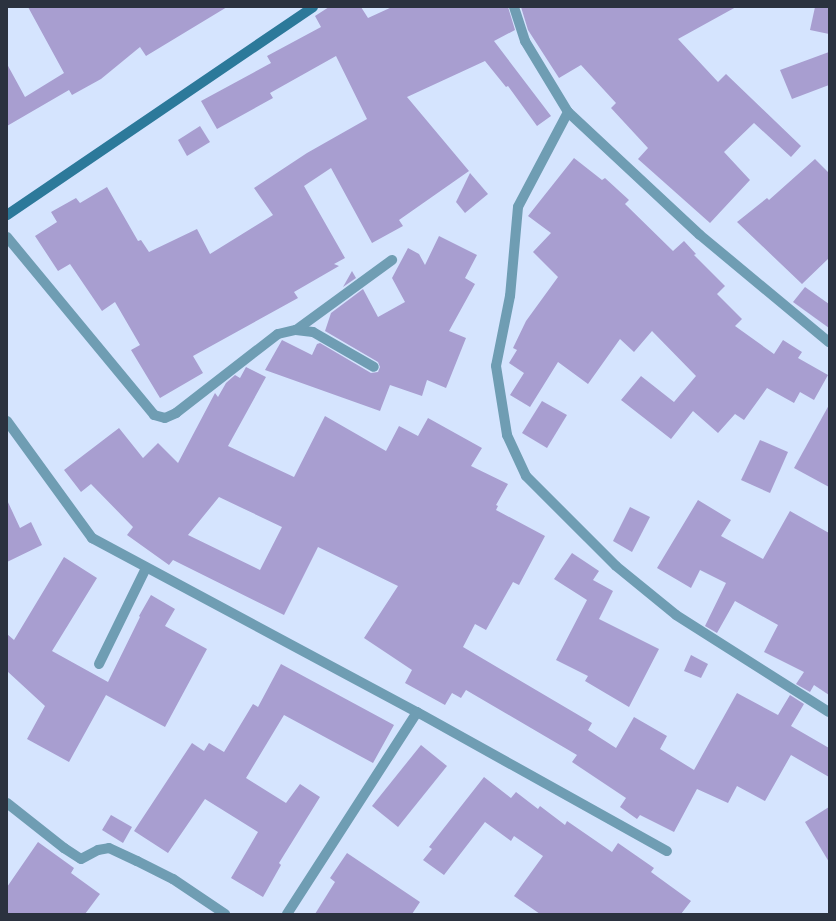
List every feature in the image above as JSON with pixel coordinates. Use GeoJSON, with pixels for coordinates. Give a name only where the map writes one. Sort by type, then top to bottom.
{"type":"FeatureCollection","features":[{"type":"Feature","properties":{"kind":"street"},"geometry":{"type":"LineString","coordinates":[[7,215],[313,7]]}},
{"type":"Feature","properties":{"kind":"street"},"geometry":{"type":"LineString","coordinates":[[514,7],[525,41],[568,112],[700,235],[829,342]]}},
{"type":"Feature","properties":{"kind":"street"},"geometry":{"type":"LineString","coordinates":[[568,112],[518,207],[510,296],[496,366],[507,434],[526,476],[616,566],[676,615],[829,712]]}},
{"type":"Feature","properties":{"kind":"street"},"geometry":{"type":"LineString","coordinates":[[7,237],[154,415],[165,418],[176,413],[278,334],[296,330],[313,332],[374,367]]}},
{"type":"Feature","properties":{"kind":"street"},"geometry":{"type":"LineString","coordinates":[[296,330],[392,260]]}},
{"type":"Feature","properties":{"kind":"street"},"geometry":{"type":"LineString","coordinates":[[7,421],[92,538],[417,712],[667,851]]}},
{"type":"Feature","properties":{"kind":"street"},"geometry":{"type":"LineString","coordinates":[[99,664],[146,568]]}},
{"type":"Feature","properties":{"kind":"street"},"geometry":{"type":"LineString","coordinates":[[287,914],[417,712]]}},
{"type":"Feature","properties":{"kind":"street"},"geometry":{"type":"LineString","coordinates":[[7,803],[64,848],[81,859],[98,850],[109,848],[138,860],[173,879],[225,914]]}},
{"type":"Feature","properties":{"kind":"building"},"geometry":{"type":"Polygon","coordinates":[[[28,7],[227,7],[146,56],[140,47],[101,79],[72,95],[69,90],[7,126],[7,64],[25,97],[64,73],[28,7]]]}},
{"type":"Feature","properties":{"kind":"building"},"geometry":{"type":"Polygon","coordinates":[[[329,7],[361,7],[368,18],[392,7],[508,7],[515,30],[494,41],[551,116],[537,126],[508,86],[506,87],[485,61],[407,97],[469,171],[399,220],[403,226],[372,243],[331,168],[304,186],[345,258],[334,264],[339,266],[294,292],[298,298],[193,356],[203,373],[160,398],[131,350],[140,345],[115,302],[102,311],[70,264],[58,271],[35,236],[57,222],[51,212],[76,198],[80,203],[107,187],[138,241],[141,240],[149,252],[197,229],[210,254],[273,215],[254,188],[307,153],[367,119],[336,56],[270,93],[273,98],[217,129],[201,101],[271,63],[267,56],[321,27],[315,16],[329,7]]]}},
{"type":"Feature","properties":{"kind":"building"},"geometry":{"type":"Polygon","coordinates":[[[521,7],[736,7],[678,39],[718,82],[726,74],[801,146],[791,157],[754,123],[724,152],[750,180],[710,223],[638,159],[648,148],[611,108],[616,103],[581,65],[559,78],[528,30],[521,7]]]}},
{"type":"Feature","properties":{"kind":"building"},"geometry":{"type":"Polygon","coordinates":[[[815,7],[829,7],[829,34],[810,30],[815,7]]]}},
{"type":"Feature","properties":{"kind":"building"},"geometry":{"type":"Polygon","coordinates":[[[829,52],[829,85],[792,99],[780,70],[829,52]]]}},
{"type":"Feature","properties":{"kind":"building"},"geometry":{"type":"Polygon","coordinates":[[[200,126],[210,142],[187,156],[178,140],[200,126]]]}},
{"type":"Feature","properties":{"kind":"building"},"geometry":{"type":"Polygon","coordinates":[[[574,158],[602,180],[605,178],[629,200],[625,204],[673,251],[684,241],[696,254],[694,255],[725,286],[717,294],[742,319],[735,326],[774,354],[783,340],[802,352],[798,358],[828,375],[814,400],[800,392],[794,403],[767,388],[744,420],[735,414],[718,433],[693,411],[671,439],[621,400],[641,376],[674,402],[696,376],[652,331],[634,352],[620,339],[588,384],[558,362],[530,407],[510,395],[524,373],[509,363],[517,350],[513,348],[526,321],[558,277],[533,252],[551,233],[528,216],[574,158]]]}},
{"type":"Feature","properties":{"kind":"building"},"geometry":{"type":"Polygon","coordinates":[[[815,159],[829,173],[829,258],[802,284],[737,222],[767,198],[769,200],[815,159]]]}},
{"type":"Feature","properties":{"kind":"building"},"geometry":{"type":"Polygon","coordinates":[[[470,173],[488,194],[465,213],[456,202],[470,173]]]}},
{"type":"Feature","properties":{"kind":"building"},"geometry":{"type":"Polygon","coordinates":[[[439,236],[477,255],[465,278],[475,284],[449,331],[466,338],[446,388],[427,380],[422,396],[390,385],[380,411],[265,370],[282,340],[312,355],[317,344],[320,343],[371,373],[378,372],[380,367],[378,362],[325,331],[331,313],[363,289],[378,317],[405,302],[392,278],[408,248],[419,254],[425,265],[439,236]]]}},
{"type":"Feature","properties":{"kind":"building"},"geometry":{"type":"Polygon","coordinates":[[[352,271],[356,278],[343,287],[352,271]]]}},
{"type":"Feature","properties":{"kind":"building"},"geometry":{"type":"Polygon","coordinates":[[[805,287],[829,304],[829,328],[793,302],[805,287]]]}},
{"type":"Feature","properties":{"kind":"building"},"geometry":{"type":"Polygon","coordinates":[[[246,367],[266,377],[228,446],[294,477],[325,416],[386,451],[399,426],[418,436],[428,418],[482,448],[471,466],[508,484],[496,505],[498,506],[496,510],[545,536],[519,585],[513,582],[486,630],[475,624],[463,647],[592,723],[588,730],[616,748],[634,717],[667,736],[660,749],[694,770],[737,693],[778,715],[790,695],[804,704],[791,726],[829,748],[829,777],[791,755],[765,801],[737,786],[728,803],[697,789],[674,832],[640,815],[637,819],[620,807],[626,798],[572,762],[577,755],[466,690],[461,698],[452,693],[445,705],[405,683],[412,670],[364,638],[398,586],[318,547],[284,615],[173,560],[169,565],[127,535],[133,527],[91,484],[81,492],[64,470],[119,428],[143,458],[158,443],[178,463],[215,393],[218,397],[226,383],[235,375],[240,378],[246,367]],[[219,497],[188,535],[260,570],[282,527],[219,497]]]}},
{"type":"Feature","properties":{"kind":"building"},"geometry":{"type":"Polygon","coordinates":[[[542,401],[567,415],[547,448],[522,433],[542,401]]]}},
{"type":"Feature","properties":{"kind":"building"},"geometry":{"type":"Polygon","coordinates":[[[829,405],[829,487],[794,468],[829,405]]]}},
{"type":"Feature","properties":{"kind":"building"},"geometry":{"type":"Polygon","coordinates":[[[760,440],[788,452],[770,493],[741,480],[760,440]]]}},
{"type":"Feature","properties":{"kind":"building"},"geometry":{"type":"Polygon","coordinates":[[[7,500],[20,528],[31,522],[42,545],[7,562],[7,500]]]}},
{"type":"Feature","properties":{"kind":"building"},"geometry":{"type":"Polygon","coordinates":[[[698,500],[731,520],[721,536],[763,559],[790,511],[829,533],[829,695],[814,685],[810,692],[796,684],[804,672],[764,652],[778,625],[735,601],[717,633],[705,626],[726,583],[700,570],[691,588],[657,568],[698,500]]]}},
{"type":"Feature","properties":{"kind":"building"},"geometry":{"type":"Polygon","coordinates":[[[630,507],[650,517],[632,552],[613,541],[630,507]]]}},
{"type":"Feature","properties":{"kind":"building"},"geometry":{"type":"Polygon","coordinates":[[[572,553],[599,571],[593,580],[613,591],[599,619],[659,649],[629,707],[585,681],[588,676],[556,660],[587,600],[554,579],[572,553]]]}},
{"type":"Feature","properties":{"kind":"building"},"geometry":{"type":"Polygon","coordinates":[[[64,557],[97,578],[52,651],[108,682],[140,617],[139,616],[151,595],[175,609],[165,626],[207,649],[165,727],[106,695],[69,762],[27,739],[45,706],[7,671],[7,634],[14,640],[64,557]]]}},
{"type":"Feature","properties":{"kind":"building"},"geometry":{"type":"Polygon","coordinates":[[[691,655],[708,664],[701,678],[684,671],[691,655]]]}},
{"type":"Feature","properties":{"kind":"building"},"geometry":{"type":"Polygon","coordinates":[[[281,664],[394,725],[373,763],[284,715],[246,778],[286,803],[300,784],[320,797],[279,863],[281,865],[263,897],[231,878],[258,832],[205,799],[168,853],[134,831],[192,743],[204,751],[209,743],[224,752],[253,704],[258,707],[281,664]]]}},
{"type":"Feature","properties":{"kind":"building"},"geometry":{"type":"Polygon","coordinates":[[[421,745],[447,766],[398,827],[372,806],[421,745]]]}},
{"type":"Feature","properties":{"kind":"building"},"geometry":{"type":"Polygon","coordinates":[[[484,777],[511,798],[516,792],[538,809],[540,806],[565,825],[567,821],[612,852],[618,843],[654,868],[651,872],[691,901],[681,914],[540,914],[514,896],[543,856],[514,836],[511,841],[485,822],[444,875],[423,860],[432,849],[429,847],[484,777]]]}},
{"type":"Feature","properties":{"kind":"building"},"geometry":{"type":"Polygon","coordinates":[[[829,807],[829,862],[805,822],[829,807]]]}},
{"type":"Feature","properties":{"kind":"building"},"geometry":{"type":"Polygon","coordinates":[[[111,815],[132,827],[123,843],[102,830],[111,815]]]}},
{"type":"Feature","properties":{"kind":"building"},"geometry":{"type":"Polygon","coordinates":[[[38,842],[74,868],[71,873],[100,894],[85,914],[7,914],[7,887],[38,842]]]}},
{"type":"Feature","properties":{"kind":"building"},"geometry":{"type":"Polygon","coordinates":[[[347,853],[420,902],[412,914],[315,914],[335,882],[330,878],[347,853]]]}}]}
